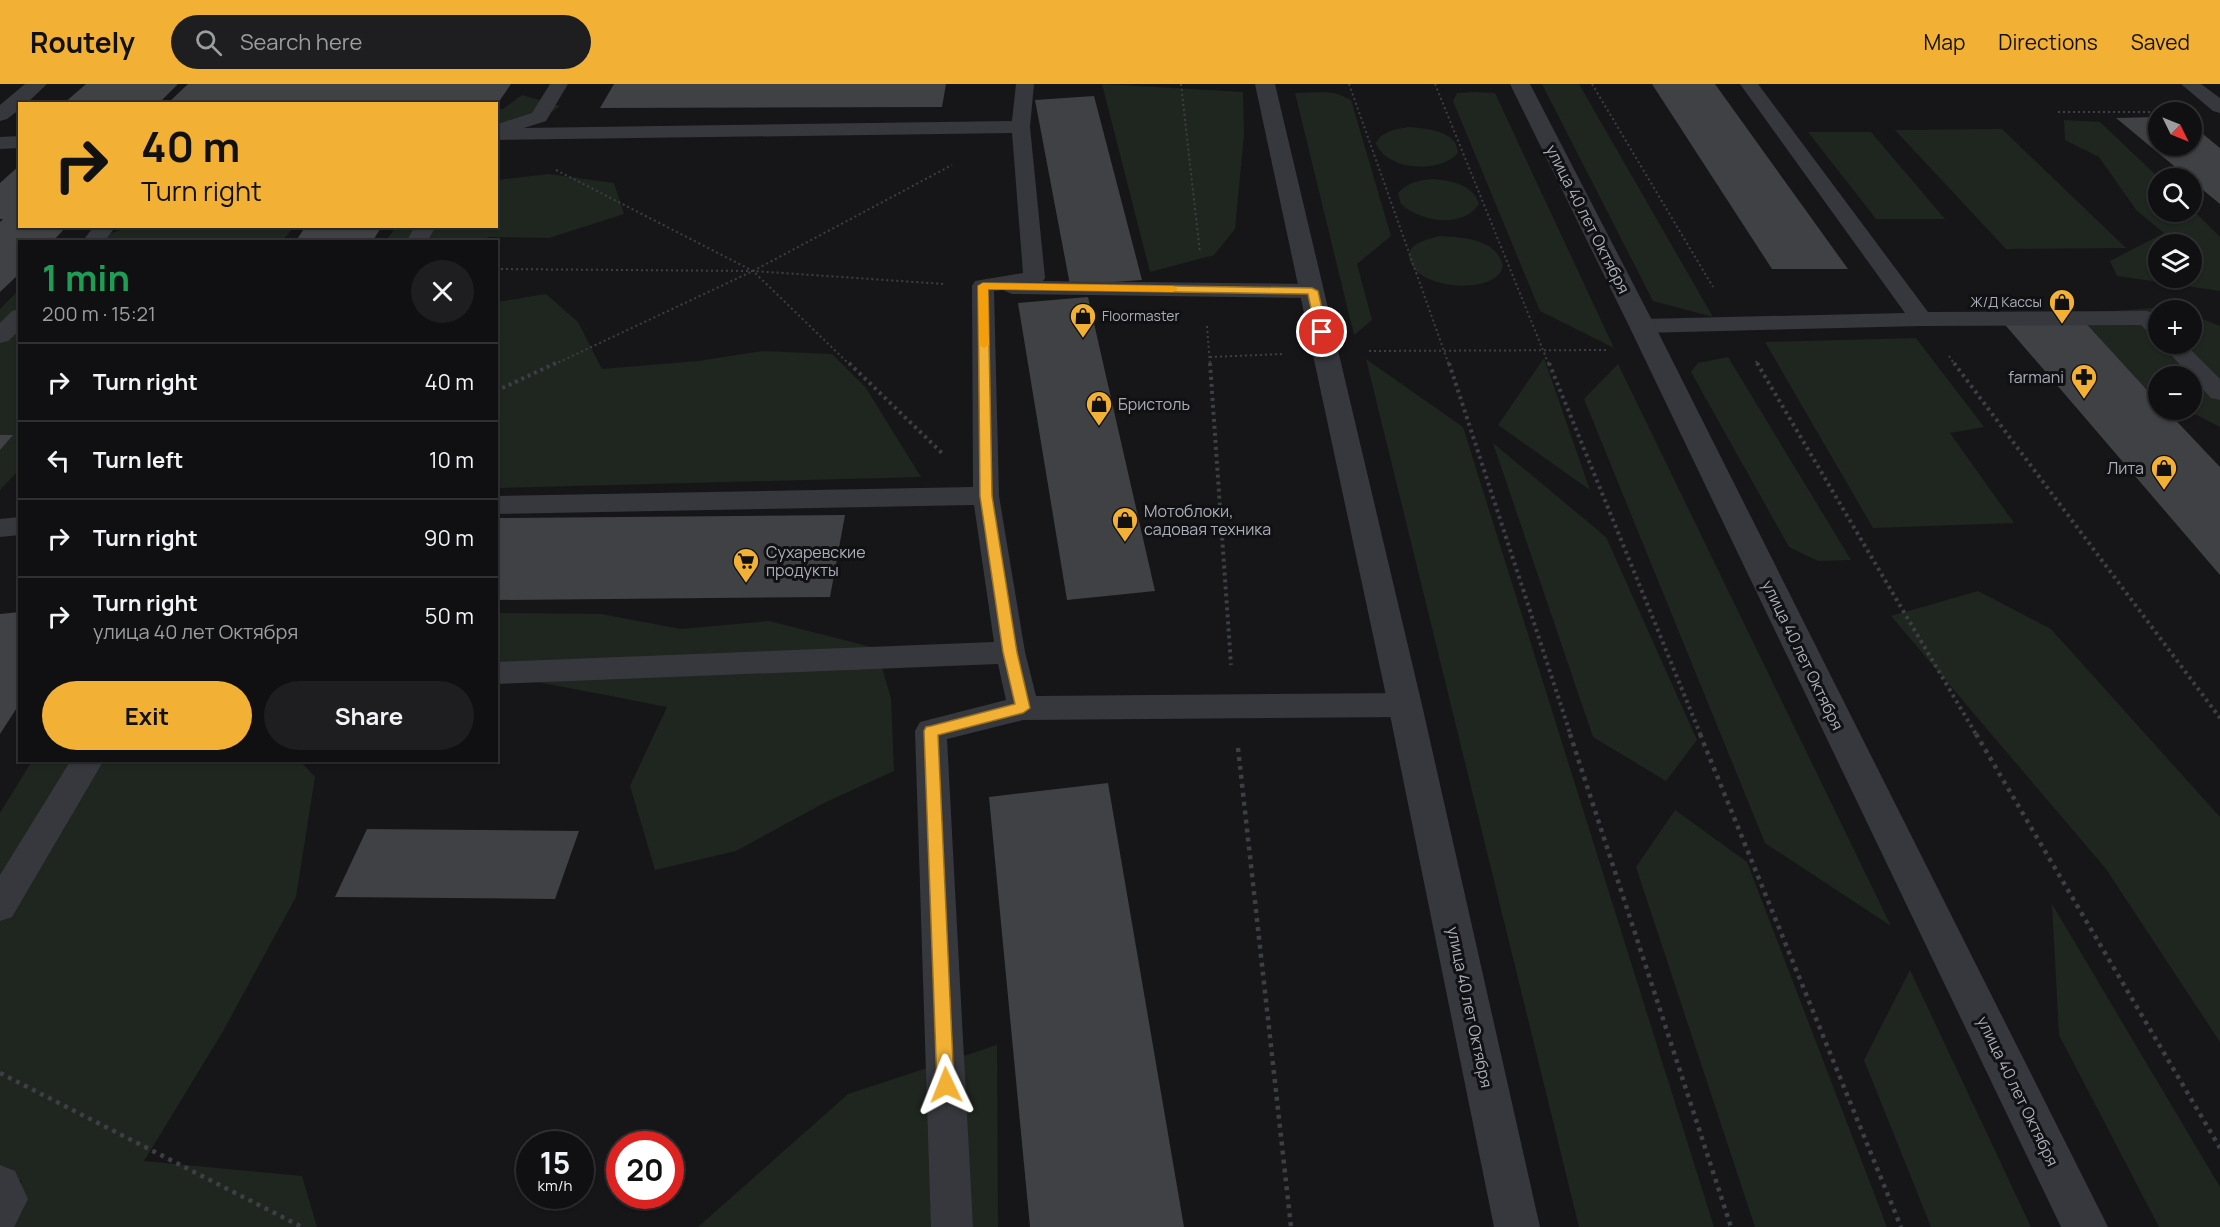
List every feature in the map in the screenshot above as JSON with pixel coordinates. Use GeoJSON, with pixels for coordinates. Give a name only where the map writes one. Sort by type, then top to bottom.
{"type":"FeatureCollection","features":[{"type":"Feature","properties":{"kind":"street"},"geometry":{"type":"LineString","coordinates":[[0,115],[37,84]]}},
{"type":"Feature","properties":{"kind":"street","name":"улица 40 лет Октября"},"geometry":{"type":"LineString","coordinates":[[1265,84],[1405,705],[1517,1227]]}},
{"type":"Feature","properties":{"kind":"street","name":"улица 40 лет Октября"},"geometry":{"type":"LineString","coordinates":[[1520,84],[1648,338],[2085,1227]]}},
{"type":"Feature","properties":{"kind":"lane"},"geometry":{"type":"LineString","coordinates":[[498,131],[539,117],[559,84]]}},
{"type":"Feature","properties":{"kind":"lane"},"geometry":{"type":"LineString","coordinates":[[983,286],[1034,278],[1021,128],[1024,84]]}},
{"type":"Feature","properties":{"kind":"lane"},"geometry":{"type":"LineString","coordinates":[[1749,84],[1921,319]]}},
{"type":"Feature","properties":{"kind":"lane"},"geometry":{"type":"LineString","coordinates":[[2190,84],[2220,107]]}},
{"type":"Feature","properties":{"kind":"lane"},"geometry":{"type":"LineString","coordinates":[[498,132],[1021,128]]}},
{"type":"Feature","properties":{"kind":"lane"},"geometry":{"type":"LineString","coordinates":[[0,143],[18,142]]}},
{"type":"Feature","properties":{"kind":"lane"},"geometry":{"type":"LineString","coordinates":[[94,240],[104,228]]}},
{"type":"Feature","properties":{"kind":"lane"},"geometry":{"type":"LineString","coordinates":[[983,286],[1312,291]]}},
{"type":"Feature","properties":{"kind":"lane"},"geometry":{"type":"LineString","coordinates":[[983,286],[986,496],[1010,652],[1023,708]]}},
{"type":"Feature","properties":{"kind":"lane"},"geometry":{"type":"LineString","coordinates":[[0,336],[18,318]]}},
{"type":"Feature","properties":{"kind":"lane"},"geometry":{"type":"LineString","coordinates":[[1648,338],[1734,323],[1921,319],[2148,319]]}},
{"type":"Feature","properties":{"kind":"lane"},"geometry":{"type":"LineString","coordinates":[[2182,354],[2220,393]]}},
{"type":"Feature","properties":{"kind":"lane"},"geometry":{"type":"LineString","coordinates":[[498,505],[986,496]]}},
{"type":"Feature","properties":{"kind":"lane"},"geometry":{"type":"LineString","coordinates":[[0,528],[18,526]]}},
{"type":"Feature","properties":{"kind":"lane"},"geometry":{"type":"LineString","coordinates":[[498,673],[1010,652]]}},
{"type":"Feature","properties":{"kind":"lane"},"geometry":{"type":"LineString","coordinates":[[951,1227],[931,731],[1023,708],[1405,705]]}},
{"type":"Feature","properties":{"kind":"lane"},"geometry":{"type":"LineString","coordinates":[[0,906],[87,762]]}},
{"type":"Feature","properties":{"kind":"lane"},"geometry":{"type":"LineString","coordinates":[[0,1186],[7,1198],[0,1212]]}},
{"type":"Feature","properties":{"kind":"path"},"geometry":{"type":"LineString","coordinates":[[1181,84],[1205,290],[1233,705],[1291,1227]]}},
{"type":"Feature","properties":{"kind":"path"},"geometry":{"type":"LineString","coordinates":[[1349,84],[1445,351],[1731,1227]]}},
{"type":"Feature","properties":{"kind":"path"},"geometry":{"type":"LineString","coordinates":[[1435,84],[1901,1227]]}},
{"type":"Feature","properties":{"kind":"path"},"geometry":{"type":"LineString","coordinates":[[1592,84],[2220,1148]]}},
{"type":"Feature","properties":{"kind":"path"},"geometry":{"type":"LineString","coordinates":[[2058,112],[2148,112]]}},
{"type":"Feature","properties":{"kind":"path"},"geometry":{"type":"LineString","coordinates":[[498,390],[753,271],[1021,128]]}},
{"type":"Feature","properties":{"kind":"path"},"geometry":{"type":"LineString","coordinates":[[548,166],[753,271],[986,496]]}},
{"type":"Feature","properties":{"kind":"path"},"geometry":{"type":"LineString","coordinates":[[498,269],[753,271],[983,286]]}},
{"type":"Feature","properties":{"kind":"path"},"geometry":{"type":"LineString","coordinates":[[1921,319],[2220,718]]}},
{"type":"Feature","properties":{"kind":"path"},"geometry":{"type":"LineString","coordinates":[[1210,357],[1326,352],[1544,350],[1648,338]]}},
{"type":"Feature","properties":{"kind":"path"},"geometry":{"type":"LineString","coordinates":[[0,1073],[302,1227]]}},
{"type":"Feature","properties":{"kind":"shaded area"},"geometry":{"type":"Polygon","coordinates":[[[1102,84],[1243,92],[1244,135],[1235,229],[1214,255],[1150,272],[1102,84]]]}},
{"type":"Feature","properties":{"kind":"shaded area"},"geometry":{"type":"Polygon","coordinates":[[[1542,84],[1579,84],[1713,317],[1653,301],[1542,84]]]}},
{"type":"Feature","properties":{"kind":"shaded area"},"geometry":{"type":"Polygon","coordinates":[[[1326,92],[1351,100],[1391,236],[1357,264],[1372,320],[1354,335],[1295,93],[1326,92]]]}},
{"type":"Feature","properties":{"kind":"shaded area"},"geometry":{"type":"Polygon","coordinates":[[[1457,93],[1495,93],[1614,348],[1540,311],[1453,101],[1457,93]]]}},
{"type":"Feature","properties":{"kind":"shaded area"},"geometry":{"type":"Polygon","coordinates":[[[522,95],[560,106],[541,120],[498,135],[498,110],[503,109],[522,95]]]}},
{"type":"Feature","properties":{"kind":"shaded area"},"geometry":{"type":"Polygon","coordinates":[[[2064,120],[2100,122],[2148,168],[2148,220],[2137,211],[2099,157],[2065,140],[2064,120]]]}},
{"type":"Feature","properties":{"kind":"shaded area"},"geometry":{"type":"Polygon","coordinates":[[[1410,127],[1440,132],[1453,140],[1458,153],[1450,160],[1427,166],[1402,164],[1390,159],[1376,143],[1382,135],[1410,127]]]}},
{"type":"Feature","properties":{"kind":"shaded area"},"geometry":{"type":"Polygon","coordinates":[[[2002,129],[2126,248],[2006,249],[1895,130],[2002,129]]]}},
{"type":"Feature","properties":{"kind":"shaded area"},"geometry":{"type":"Polygon","coordinates":[[[1808,132],[1871,132],[1945,219],[1876,219],[1808,132]]]}},
{"type":"Feature","properties":{"kind":"shaded area"},"geometry":{"type":"Polygon","coordinates":[[[549,174],[614,183],[624,214],[549,238],[386,240],[395,228],[498,228],[498,180],[549,174]]]}},
{"type":"Feature","properties":{"kind":"shaded area"},"geometry":{"type":"Polygon","coordinates":[[[1434,179],[1467,188],[1479,204],[1463,217],[1442,220],[1430,219],[1401,204],[1398,193],[1402,189],[1414,182],[1434,179]]]}},
{"type":"Feature","properties":{"kind":"shaded area"},"geometry":{"type":"Polygon","coordinates":[[[2202,219],[2220,237],[2220,291],[2199,288],[2202,288],[2202,234],[2162,234],[2164,233],[2150,222],[2202,222],[2202,219]]]}},
{"type":"Feature","properties":{"kind":"shaded area"},"geometry":{"type":"Polygon","coordinates":[[[125,228],[293,228],[283,240],[93,240],[125,228]]]}},
{"type":"Feature","properties":{"kind":"shaded area"},"geometry":{"type":"Polygon","coordinates":[[[1440,236],[1474,240],[1490,247],[1502,262],[1500,273],[1488,281],[1464,286],[1437,282],[1425,277],[1410,262],[1410,251],[1418,243],[1440,236]]]}},
{"type":"Feature","properties":{"kind":"shaded area"},"geometry":{"type":"Polygon","coordinates":[[[2148,241],[2148,281],[2117,276],[2110,261],[2148,241]]]}},
{"type":"Feature","properties":{"kind":"shaded area"},"geometry":{"type":"Polygon","coordinates":[[[18,291],[18,471],[0,490],[0,309],[18,291]]]}},
{"type":"Feature","properties":{"kind":"shaded area"},"geometry":{"type":"Polygon","coordinates":[[[546,294],[578,322],[602,369],[698,361],[762,351],[832,354],[866,388],[921,477],[498,488],[498,302],[546,294]]]}},
{"type":"Feature","properties":{"kind":"shaded area"},"geometry":{"type":"Polygon","coordinates":[[[2148,308],[2148,354],[2202,354],[2202,319],[2220,326],[2220,427],[2202,418],[2202,366],[2148,366],[2148,389],[2109,369],[2056,315],[2148,308]]]}},
{"type":"Feature","properties":{"kind":"shaded area"},"geometry":{"type":"Polygon","coordinates":[[[1916,338],[1984,427],[1950,433],[2014,523],[1873,528],[1765,342],[1916,338]]]}},
{"type":"Feature","properties":{"kind":"shaded area"},"geometry":{"type":"Polygon","coordinates":[[[1728,357],[1851,560],[1818,561],[1789,547],[1691,372],[1698,363],[1728,357]]]}},
{"type":"Feature","properties":{"kind":"shaded area"},"geometry":{"type":"Polygon","coordinates":[[[1544,358],[1590,490],[1498,425],[1544,358]]]}},
{"type":"Feature","properties":{"kind":"shaded area"},"geometry":{"type":"Polygon","coordinates":[[[1366,359],[1463,427],[1714,1227],[1579,1227],[1366,359]]]}},
{"type":"Feature","properties":{"kind":"shaded area"},"geometry":{"type":"Polygon","coordinates":[[[1618,364],[1891,926],[1765,843],[1584,399],[1618,364]]]}},
{"type":"Feature","properties":{"kind":"shaded area"},"geometry":{"type":"Polygon","coordinates":[[[1493,443],[1606,537],[1697,740],[1666,781],[1593,737],[1493,443]]]}},
{"type":"Feature","properties":{"kind":"shaded area"},"geometry":{"type":"Polygon","coordinates":[[[1978,591],[2051,629],[2220,817],[2220,1042],[2106,869],[1891,616],[1978,591]]]}},
{"type":"Feature","properties":{"kind":"shaded area"},"geometry":{"type":"Polygon","coordinates":[[[498,613],[601,614],[681,629],[769,621],[876,648],[891,698],[894,771],[824,803],[736,851],[655,870],[630,786],[667,707],[498,674],[498,613]]]}},
{"type":"Feature","properties":{"kind":"shaded area"},"geometry":{"type":"Polygon","coordinates":[[[31,762],[301,762],[315,777],[296,897],[222,1033],[144,1161],[302,1176],[317,1227],[2,1227],[22,1181],[0,1179],[0,813],[31,762]]]}},
{"type":"Feature","properties":{"kind":"shaded area"},"geometry":{"type":"Polygon","coordinates":[[[1675,810],[1747,862],[1887,1227],[1755,1227],[1636,867],[1675,810]]]}},
{"type":"Feature","properties":{"kind":"shaded area"},"geometry":{"type":"Polygon","coordinates":[[[2052,904],[2220,1187],[2220,1227],[2159,1227],[2059,1035],[2052,904]]]}},
{"type":"Feature","properties":{"kind":"shaded area"},"geometry":{"type":"Polygon","coordinates":[[[1910,970],[2031,1227],[1931,1227],[1864,1060],[1910,970]]]}},
{"type":"Feature","properties":{"kind":"shaded area"},"geometry":{"type":"Polygon","coordinates":[[[997,1045],[998,1227],[698,1227],[848,1094],[997,1045]]]}},
{"type":"Feature","properties":{"kind":"building"},"geometry":{"type":"Polygon","coordinates":[[[86,84],[178,84],[160,102],[65,102],[86,84]]]}},
{"type":"Feature","properties":{"kind":"building"},"geometry":{"type":"Polygon","coordinates":[[[188,84],[511,84],[498,103],[169,102],[188,84]]]}},
{"type":"Feature","properties":{"kind":"building"},"geometry":{"type":"Polygon","coordinates":[[[614,84],[946,84],[942,107],[600,108],[614,84]]]}},
{"type":"Feature","properties":{"kind":"building"},"geometry":{"type":"Polygon","coordinates":[[[1652,84],[1715,84],[1848,269],[1772,269],[1652,84]]]}},
{"type":"Feature","properties":{"kind":"building"},"geometry":{"type":"Polygon","coordinates":[[[1094,96],[1142,280],[1070,285],[1035,100],[1094,96]]]}},
{"type":"Feature","properties":{"kind":"building"},"geometry":{"type":"Polygon","coordinates":[[[2148,117],[2148,144],[2116,118],[2148,117]]]}},
{"type":"Feature","properties":{"kind":"building"},"geometry":{"type":"Polygon","coordinates":[[[2202,133],[2220,148],[2220,204],[2202,189],[2202,168],[2176,168],[2162,156],[2202,156],[2202,133]]]}},
{"type":"Feature","properties":{"kind":"building"},"geometry":{"type":"Polygon","coordinates":[[[18,167],[18,228],[65,228],[54,240],[18,240],[18,275],[0,292],[0,222],[3,219],[0,219],[0,183],[18,167]]]}},
{"type":"Feature","properties":{"kind":"building"},"geometry":{"type":"Polygon","coordinates":[[[305,228],[381,228],[373,240],[296,240],[305,228]]]}},
{"type":"Feature","properties":{"kind":"building"},"geometry":{"type":"Polygon","coordinates":[[[1088,297],[1155,591],[1067,600],[1018,303],[1088,297]]]}},
{"type":"Feature","properties":{"kind":"building"},"geometry":{"type":"Polygon","coordinates":[[[2081,318],[2148,391],[2148,420],[2175,420],[2220,467],[2220,575],[2001,320],[2081,318]]]}},
{"type":"Feature","properties":{"kind":"building"},"geometry":{"type":"Polygon","coordinates":[[[0,435],[13,435],[0,450],[0,435]]]}},
{"type":"Feature","properties":{"kind":"building"},"geometry":{"type":"Polygon","coordinates":[[[845,515],[830,597],[498,600],[498,518],[845,515]]]}},
{"type":"Feature","properties":{"kind":"building"},"geometry":{"type":"Polygon","coordinates":[[[18,612],[18,706],[0,734],[0,614],[18,612]]]}},
{"type":"Feature","properties":{"kind":"building"},"geometry":{"type":"Polygon","coordinates":[[[1108,783],[1184,1227],[1030,1227],[989,797],[1108,783]]]}},
{"type":"Feature","properties":{"kind":"building"},"geometry":{"type":"Polygon","coordinates":[[[367,829],[579,831],[555,899],[335,897],[367,829]]]}},
{"type":"Feature","properties":{"kind":"slow traffic"},"geometry":{"type":"LineString","coordinates":[[984,345],[983,286],[1173,289]]}},
{"type":"Feature","properties":{"kind":"place","name":"Ж/Д Кассы"},"geometry":{"type":"Point","coordinates":[2062,325]}},
{"type":"Feature","properties":{"kind":"place","name":"Floormaster"},"geometry":{"type":"Point","coordinates":[1083,339]}},
{"type":"Feature","properties":{"kind":"place","name":"farmani"},"geometry":{"type":"Point","coordinates":[2084,400]}},
{"type":"Feature","properties":{"kind":"place","name":"Бристоль"},"geometry":{"type":"Point","coordinates":[1099,427]}},
{"type":"Feature","properties":{"kind":"place","name":"Лита"},"geometry":{"type":"Point","coordinates":[2164,491]}},
{"type":"Feature","properties":{"kind":"place","name":"Мотоблоки, садовая техника"},"geometry":{"type":"Point","coordinates":[1125,543]}},
{"type":"Feature","properties":{"kind":"place","name":"Сухаревские продукты"},"geometry":{"type":"Point","coordinates":[746,584]}},
{"type":"Feature","properties":{"kind":"route"},"geometry":{"type":"LineString","coordinates":[[946,1085],[931,731],[1023,708],[1010,652],[986,496],[983,286],[1312,291],[1322,332]]}}]}
